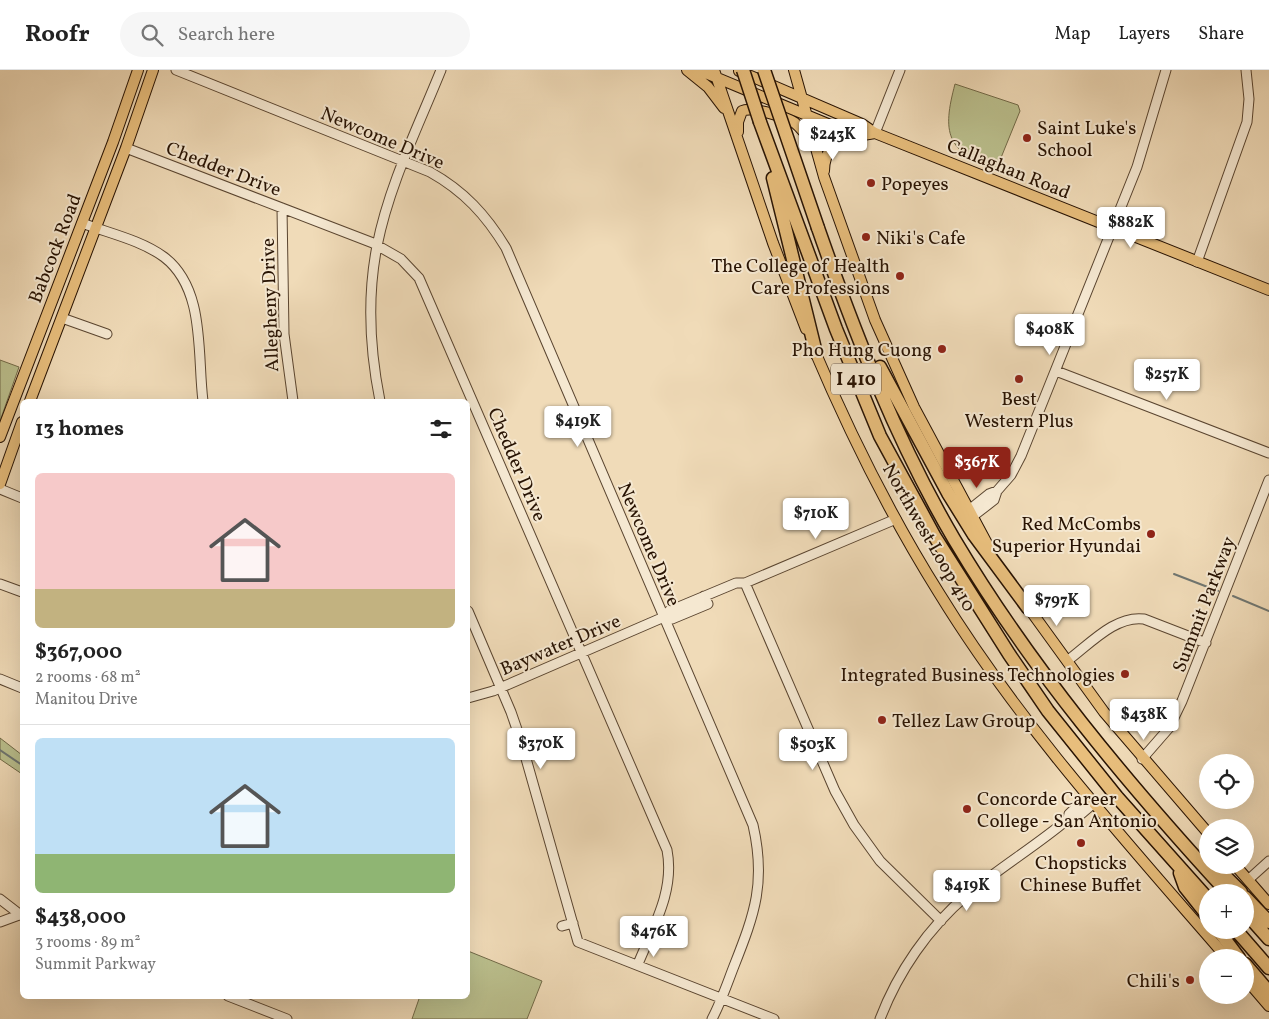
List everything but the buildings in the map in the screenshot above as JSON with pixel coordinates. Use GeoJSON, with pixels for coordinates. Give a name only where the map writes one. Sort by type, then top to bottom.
{"type":"FeatureCollection","features":[{"type":"Feature","properties":{"kind":"highway","name":"I 410"},"geometry":{"type":"LineString","coordinates":[[742,70],[836,329],[880,436],[936,537],[999,639],[1048,711],[1117,796],[1199,888]]}},
{"type":"Feature","properties":{"kind":"highway","name":"I 410"},"geometry":{"type":"LineString","coordinates":[[764,70],[844,304],[872,371],[925,486],[954,539],[1036,662],[1164,824],[1220,884]]}},
{"type":"Feature","properties":{"kind":"highway"},"geometry":{"type":"LineString","coordinates":[[760,122],[816,352]]}},
{"type":"Feature","properties":{"kind":"highway"},"geometry":{"type":"LineString","coordinates":[[818,228],[884,377],[948,493],[974,535],[1028,608]]}},
{"type":"Feature","properties":{"kind":"highway"},"geometry":{"type":"LineString","coordinates":[[1103,748],[1199,849]]}},
{"type":"Feature","properties":{"kind":"highway"},"geometry":{"type":"LineString","coordinates":[[1176,864],[1185,887],[1199,905]]}},
{"type":"Feature","properties":{"kind":"highway"},"geometry":{"type":"LineString","coordinates":[[1223,874],[1232,884]]}},
{"type":"Feature","properties":{"kind":"highway"},"geometry":{"type":"LineString","coordinates":[[1254,906],[1269,922]]}},
{"type":"Feature","properties":{"kind":"highway"},"geometry":{"type":"LineString","coordinates":[[1254,922],[1269,939]]}},
{"type":"Feature","properties":{"kind":"highway"},"geometry":{"type":"LineString","coordinates":[[1244,939],[1269,968]]}},
{"type":"Feature","properties":{"kind":"highway"},"geometry":{"type":"LineString","coordinates":[[1254,974],[1269,992]]}},
{"type":"Feature","properties":{"kind":"main road","name":"Babcock Road"},"geometry":{"type":"LineString","coordinates":[[0,437],[18,403],[138,70]]}},
{"type":"Feature","properties":{"kind":"main road","name":"Babcock Road"},"geometry":{"type":"LineString","coordinates":[[31,399],[126,148],[153,70]]}},
{"type":"Feature","properties":{"kind":"main road"},"geometry":{"type":"LineString","coordinates":[[687,70],[708,87],[731,120]]}},
{"type":"Feature","properties":{"kind":"main road"},"geometry":{"type":"LineString","coordinates":[[698,70],[715,74],[808,117],[857,136]]}},
{"type":"Feature","properties":{"kind":"main road","name":"Callaghan Road"},"geometry":{"type":"LineString","coordinates":[[737,70],[862,124],[875,133],[1269,290]]}},
{"type":"Feature","properties":{"kind":"main road"},"geometry":{"type":"LineString","coordinates":[[794,70],[824,176],[847,244],[886,346],[914,407],[970,514],[993,555],[1066,661],[1104,712],[1199,823]]}},
{"type":"Feature","properties":{"kind":"main road","name":"Northwest Loop 410"},"geometry":{"type":"LineString","coordinates":[[715,74],[788,284],[850,431],[896,519],[939,593],[974,647],[1091,799],[1219,949]]}},
{"type":"Feature","properties":{"kind":"main road"},"geometry":{"type":"LineString","coordinates":[[738,140],[739,117],[745,109],[779,116],[794,123],[805,133],[817,151]]}},
{"type":"Feature","properties":{"kind":"main road"},"geometry":{"type":"LineString","coordinates":[[824,176],[824,163],[831,148],[841,138],[875,133]]}},
{"type":"Feature","properties":{"kind":"main road"},"geometry":{"type":"LineString","coordinates":[[0,484],[20,428]]}},
{"type":"Feature","properties":{"kind":"main road"},"geometry":{"type":"LineString","coordinates":[[1243,874],[1269,904]]}},
{"type":"Feature","properties":{"kind":"main road"},"geometry":{"type":"LineString","coordinates":[[1254,988],[1269,1006]]}},
{"type":"Feature","properties":{"kind":"street","name":"Newcome Drive"},"geometry":{"type":"LineString","coordinates":[[176,70],[430,172],[460,191],[486,217],[506,248],[746,807],[757,844],[759,880],[757,901],[750,926],[712,1019]]}},
{"type":"Feature","properties":{"kind":"street"},"geometry":{"type":"LineString","coordinates":[[380,399],[371,324],[373,272],[377,246],[405,161],[441,70]]}},
{"type":"Feature","properties":{"kind":"street"},"geometry":{"type":"LineString","coordinates":[[875,133],[900,70]]}},
{"type":"Feature","properties":{"kind":"street"},"geometry":{"type":"LineString","coordinates":[[970,514],[994,500],[997,491],[1017,466],[1114,229],[1147,140],[1166,70]]}},
{"type":"Feature","properties":{"kind":"street"},"geometry":{"type":"LineString","coordinates":[[1197,262],[1247,122],[1249,99],[1246,70]]}},
{"type":"Feature","properties":{"kind":"street","name":"Chedder Drive"},"geometry":{"type":"LineString","coordinates":[[126,148],[377,246],[407,265],[423,286],[665,843],[669,859],[668,888],[638,964]]}},
{"type":"Feature","properties":{"kind":"street","name":"Allegheny Drive"},"geometry":{"type":"LineString","coordinates":[[282,208],[284,334],[293,399]]}},
{"type":"Feature","properties":{"kind":"street"},"geometry":{"type":"LineString","coordinates":[[82,223],[154,251],[169,262],[181,277],[190,294],[196,313],[203,399]]}},
{"type":"Feature","properties":{"kind":"street"},"geometry":{"type":"LineString","coordinates":[[62,318],[107,334]]}},
{"type":"Feature","properties":{"kind":"street"},"geometry":{"type":"LineString","coordinates":[[1056,371],[1269,453]]}},
{"type":"Feature","properties":{"kind":"street","name":"Summit Parkway"},"geometry":{"type":"LineString","coordinates":[[1142,758],[1160,740],[1176,715],[1269,480]]}},
{"type":"Feature","properties":{"kind":"street"},"geometry":{"type":"LineString","coordinates":[[0,489],[20,497]]}},
{"type":"Feature","properties":{"kind":"street","name":"Baywater Drive"},"geometry":{"type":"LineString","coordinates":[[470,697],[500,688],[664,618],[672,619],[736,583],[745,583],[896,519]]}},
{"type":"Feature","properties":{"kind":"street"},"geometry":{"type":"LineString","coordinates":[[745,583],[808,742],[854,825],[880,861],[941,921]]}},
{"type":"Feature","properties":{"kind":"street"},"geometry":{"type":"LineString","coordinates":[[0,584],[20,591]]}},
{"type":"Feature","properties":{"kind":"street"},"geometry":{"type":"LineString","coordinates":[[470,616],[521,741],[578,942],[722,997],[770,1018]]}},
{"type":"Feature","properties":{"kind":"street"},"geometry":{"type":"LineString","coordinates":[[1066,661],[1118,623],[1135,618],[1144,619],[1206,643]]}},
{"type":"Feature","properties":{"kind":"street"},"geometry":{"type":"LineString","coordinates":[[0,679],[20,687]]}},
{"type":"Feature","properties":{"kind":"street"},"geometry":{"type":"LineString","coordinates":[[880,1019],[902,972],[922,943],[941,921],[983,883],[1068,820],[1069,814],[1091,799]]}},
{"type":"Feature","properties":{"kind":"street"},"geometry":{"type":"LineString","coordinates":[[1248,880],[1269,861]]}},
{"type":"Feature","properties":{"kind":"street"},"geometry":{"type":"LineString","coordinates":[[0,898],[20,914]]}},
{"type":"Feature","properties":{"kind":"street"},"geometry":{"type":"LineString","coordinates":[[0,922],[20,915]]}},
{"type":"Feature","properties":{"kind":"street"},"geometry":{"type":"LineString","coordinates":[[562,926],[573,923]]}},
{"type":"Feature","properties":{"kind":"street"},"geometry":{"type":"LineString","coordinates":[[236,999],[287,1019]]}},
{"type":"Feature","properties":{"kind":"green space"},"geometry":{"type":"Polygon","coordinates":[[[955,84],[1018,105],[1020,111],[996,170],[979,163],[967,155],[952,138],[949,128],[949,115],[955,84]]]}},
{"type":"Feature","properties":{"kind":"green space"},"geometry":{"type":"Polygon","coordinates":[[[0,360],[19,367],[0,421],[0,360]]]}},
{"type":"Feature","properties":{"kind":"green space"},"geometry":{"type":"Polygon","coordinates":[[[0,738],[20,753],[20,773],[0,759],[0,738]]]}},
{"type":"Feature","properties":{"kind":"green space"},"geometry":{"type":"Polygon","coordinates":[[[470,952],[542,981],[527,1019],[412,1019],[419,999],[470,999],[470,952]]]}},
{"type":"Feature","properties":{"kind":"waterway"},"geometry":{"type":"LineString","coordinates":[[1174,574],[1218,591]]}},
{"type":"Feature","properties":{"kind":"waterway"},"geometry":{"type":"LineString","coordinates":[[1233,596],[1269,611]]}},
{"type":"Feature","properties":{"kind":"waterway"},"geometry":{"type":"LineString","coordinates":[[0,750],[20,764]]}},
{"type":"Feature","properties":{"kind":"place","name":"Saint Luke's School"},"geometry":{"type":"Point","coordinates":[1027,138]}},
{"type":"Feature","properties":{"kind":"place","name":"Popeyes"},"geometry":{"type":"Point","coordinates":[871,183]}},
{"type":"Feature","properties":{"kind":"place","name":"Niki's Cafe"},"geometry":{"type":"Point","coordinates":[866,237]}},
{"type":"Feature","properties":{"kind":"place","name":"The College of Health Care Professions"},"geometry":{"type":"Point","coordinates":[900,276]}},
{"type":"Feature","properties":{"kind":"place","name":"Pho Hung Cuong"},"geometry":{"type":"Point","coordinates":[942,349]}},
{"type":"Feature","properties":{"kind":"place","name":"Best Western Plus"},"geometry":{"type":"Point","coordinates":[1019,379]}},
{"type":"Feature","properties":{"kind":"place","name":"Red McCombs Superior Hyundai"},"geometry":{"type":"Point","coordinates":[1151,534]}},
{"type":"Feature","properties":{"kind":"place","name":"Integrated Business Technologies"},"geometry":{"type":"Point","coordinates":[1125,674]}},
{"type":"Feature","properties":{"kind":"place","name":"Tellez Law Group"},"geometry":{"type":"Point","coordinates":[882,720]}},
{"type":"Feature","properties":{"kind":"place","name":"Concorde Career College - San Antonio"},"geometry":{"type":"Point","coordinates":[967,809]}},
{"type":"Feature","properties":{"kind":"place","name":"Chopsticks Chinese Buffet"},"geometry":{"type":"Point","coordinates":[1081,843]}},
{"type":"Feature","properties":{"kind":"place","name":"Chili's"},"geometry":{"type":"Point","coordinates":[1190,980]}}]}
